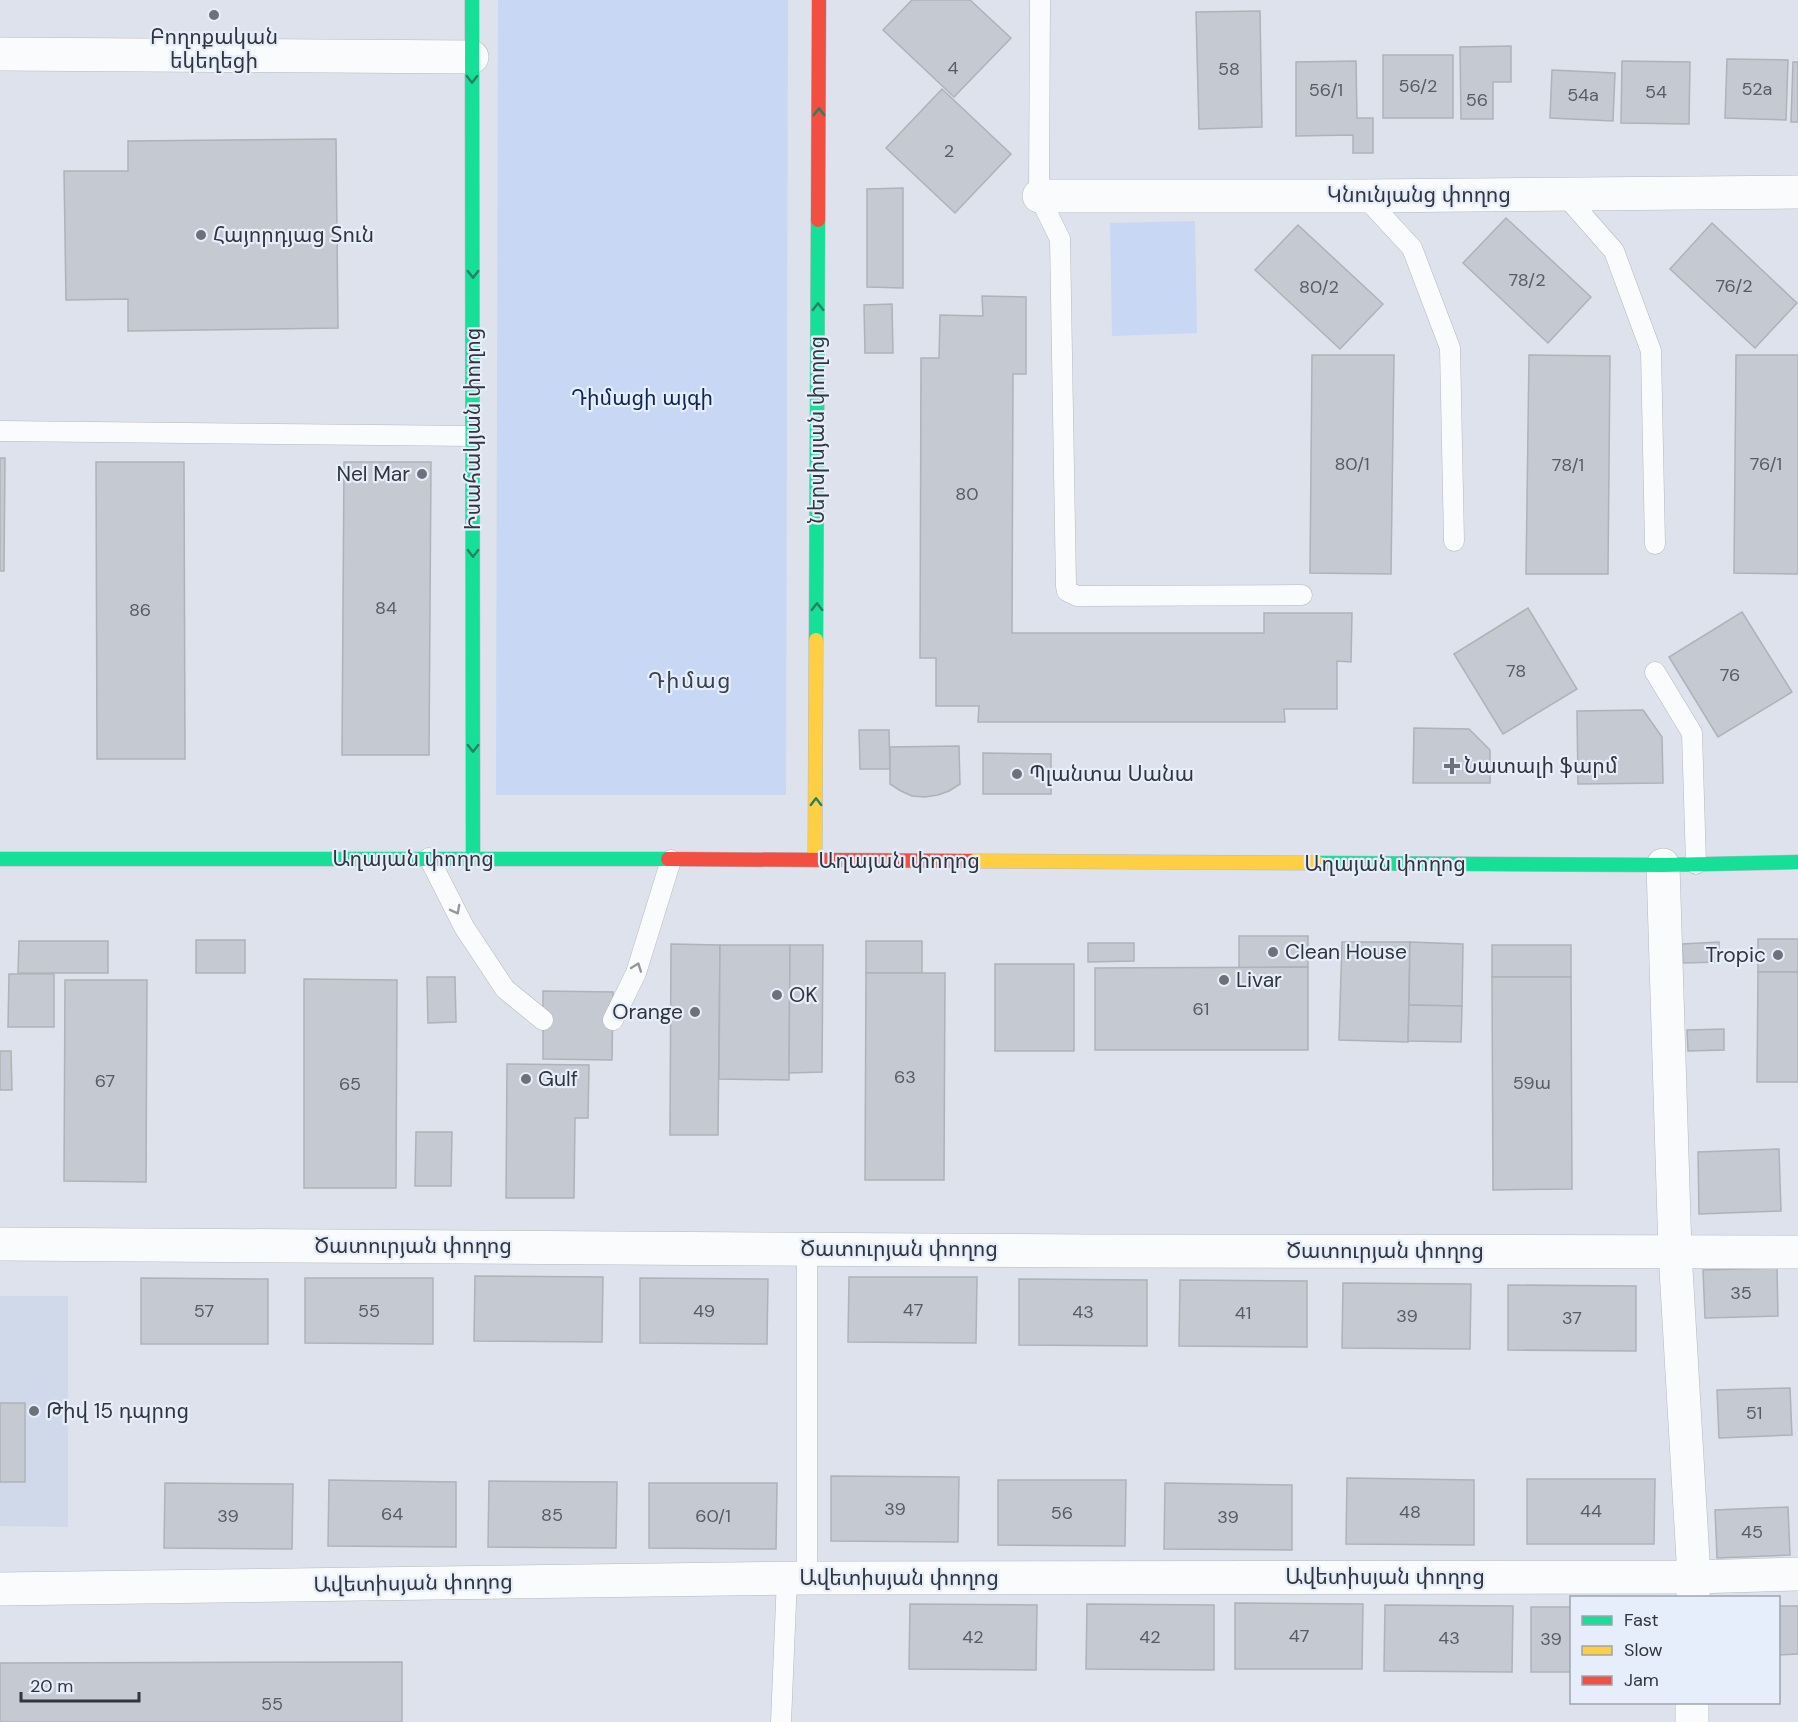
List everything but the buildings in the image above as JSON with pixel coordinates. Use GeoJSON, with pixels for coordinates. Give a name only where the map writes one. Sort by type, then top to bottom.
{"type":"FeatureCollection","features":[{"type":"Feature","properties":{"kind":"main road","name":"Իսահակյան փողոց"},"geometry":{"type":"LineString","coordinates":[[472,0],[473,858]]}},
{"type":"Feature","properties":{"kind":"main road","name":"Ներսիսյան փողոց"},"geometry":{"type":"LineString","coordinates":[[815,860],[819,0]]}},
{"type":"Feature","properties":{"kind":"main road","name":"Աղայան փողոց"},"geometry":{"type":"LineString","coordinates":[[0,859],[473,858],[1663,865],[1798,862]]}},
{"type":"Feature","properties":{"kind":"street"},"geometry":{"type":"LineString","coordinates":[[0,54],[472,57]]}},
{"type":"Feature","properties":{"kind":"street","name":"Կնունյանց փողոց"},"geometry":{"type":"LineString","coordinates":[[1039,196],[1564,194],[1795,199]]}},
{"type":"Feature","properties":{"kind":"street"},"geometry":{"type":"LineString","coordinates":[[1663,865],[1676,1252],[1694,1587]]}},
{"type":"Feature","properties":{"kind":"street","name":"Ծատուրյան փողոց"},"geometry":{"type":"LineString","coordinates":[[0,1244],[1082,1251],[1798,1252]]}},
{"type":"Feature","properties":{"kind":"street","name":"Ավետիսյան փողոց"},"geometry":{"type":"LineString","coordinates":[[0,1588],[797,1578],[1694,1587],[1798,1574]]}},
{"type":"Feature","properties":{"kind":"street"},"geometry":{"type":"LineString","coordinates":[[1692,1704],[1692,1722]]}},
{"type":"Feature","properties":{"kind":"lane"},"geometry":{"type":"LineString","coordinates":[[1040,0],[1039,196],[1060,238],[1067,591],[1077,596],[1302,595]]}},
{"type":"Feature","properties":{"kind":"lane"},"geometry":{"type":"LineString","coordinates":[[1564,194],[1614,251],[1651,351],[1655,544]]}},
{"type":"Feature","properties":{"kind":"lane"},"geometry":{"type":"LineString","coordinates":[[1364,196],[1412,248],[1450,348],[1454,541]]}},
{"type":"Feature","properties":{"kind":"lane"},"geometry":{"type":"LineString","coordinates":[[0,431],[473,436]]}},
{"type":"Feature","properties":{"kind":"lane"},"geometry":{"type":"LineString","coordinates":[[1655,672],[1692,733],[1696,864]]}},
{"type":"Feature","properties":{"kind":"lane"},"geometry":{"type":"LineString","coordinates":[[429,858],[464,927],[505,989],[543,1020]]}},
{"type":"Feature","properties":{"kind":"lane"},"geometry":{"type":"LineString","coordinates":[[613,1020],[636,973],[671,860]]}},
{"type":"Feature","properties":{"kind":"lane"},"geometry":{"type":"LineString","coordinates":[[781,1722],[797,1578],[807,1248]]}},
{"type":"Feature","properties":{"kind":"shaded area","name":"Թիվ 15 դպրոց"},"geometry":{"type":"Polygon","coordinates":[[[0,1296],[68,1296],[68,1527],[0,1526],[0,1296]]]}},
{"type":"Feature","properties":{"kind":"green space","name":"Դիմացի այգի"},"geometry":{"type":"Polygon","coordinates":[[[498,0],[788,0],[786,795],[496,795],[498,0]]]}},
{"type":"Feature","properties":{"kind":"green space"},"geometry":{"type":"Polygon","coordinates":[[[1195,221],[1197,333],[1112,336],[1110,223],[1195,221]]]}},
{"type":"Feature","properties":{"kind":"traffic: fast"},"geometry":{"type":"LineString","coordinates":[[472,0],[473,858]]}},
{"type":"Feature","properties":{"kind":"traffic: fast"},"geometry":{"type":"LineString","coordinates":[[816,640],[818,220]]}},
{"type":"Feature","properties":{"kind":"traffic: fast"},"geometry":{"type":"LineString","coordinates":[[0,859],[668,859]]}},
{"type":"Feature","properties":{"kind":"traffic: fast"},"geometry":{"type":"LineString","coordinates":[[1318,863],[1663,865],[1798,862]]}},
{"type":"Feature","properties":{"kind":"traffic: slow"},"geometry":{"type":"LineString","coordinates":[[815,860],[816,640]]}},
{"type":"Feature","properties":{"kind":"traffic: slow"},"geometry":{"type":"LineString","coordinates":[[970,861],[1318,863]]}},
{"type":"Feature","properties":{"kind":"traffic: jam"},"geometry":{"type":"LineString","coordinates":[[818,220],[819,0]]}},
{"type":"Feature","properties":{"kind":"traffic: jam"},"geometry":{"type":"LineString","coordinates":[[668,859],[970,861]]}},
{"type":"Feature","properties":{"kind":"place","name":"Բողոքական եկեղեցի"},"geometry":{"type":"Point","coordinates":[214,15]}},
{"type":"Feature","properties":{"kind":"place","name":"Հայորդյաց Տուն"},"geometry":{"type":"Point","coordinates":[201,235]}},
{"type":"Feature","properties":{"kind":"place","name":"Nel Mar"},"geometry":{"type":"Point","coordinates":[422,474]}},
{"type":"Feature","properties":{"kind":"place","name":"Նատալի ֆարմ"},"geometry":{"type":"Point","coordinates":[1452,766]}},
{"type":"Feature","properties":{"kind":"place","name":"Պլանտա Սանա"},"geometry":{"type":"Point","coordinates":[1017,774]}},
{"type":"Feature","properties":{"kind":"place","name":"Clean House"},"geometry":{"type":"Point","coordinates":[1273,952]}},
{"type":"Feature","properties":{"kind":"place","name":"Tropic"},"geometry":{"type":"Point","coordinates":[1778,955]}},
{"type":"Feature","properties":{"kind":"place","name":"Livar"},"geometry":{"type":"Point","coordinates":[1224,980]}},
{"type":"Feature","properties":{"kind":"place","name":"OK"},"geometry":{"type":"Point","coordinates":[777,995]}},
{"type":"Feature","properties":{"kind":"place","name":"Orange"},"geometry":{"type":"Point","coordinates":[695,1012]}},
{"type":"Feature","properties":{"kind":"place","name":"Gulf"},"geometry":{"type":"Point","coordinates":[526,1079]}},
{"type":"Feature","properties":{"kind":"place","name":"Թիվ 15 դպրոց"},"geometry":{"type":"Point","coordinates":[34,1411]}},
{"type":"Feature","properties":{"kind":"district","name":"Դիմաց"},"geometry":{"type":"Point","coordinates":[690,680]}}]}
